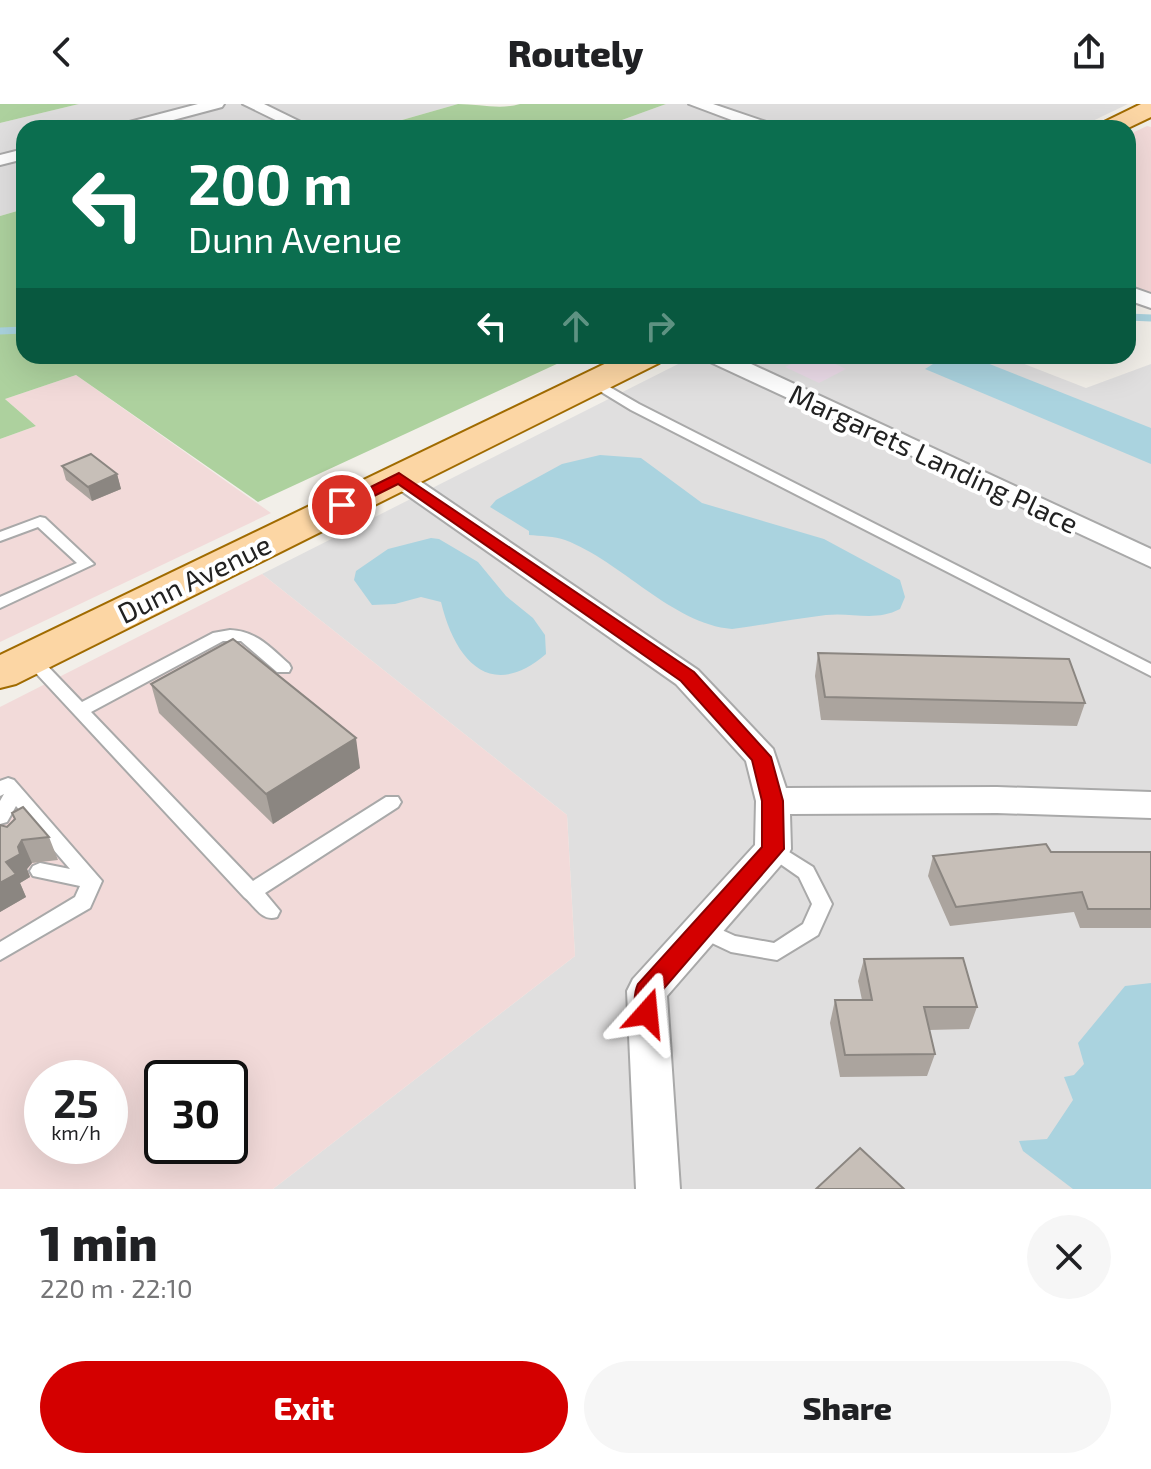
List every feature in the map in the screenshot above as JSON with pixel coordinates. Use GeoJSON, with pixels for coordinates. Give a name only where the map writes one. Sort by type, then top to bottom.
{"type":"FeatureCollection","features":[{"type":"Feature","properties":{"kind":"main road","name":"Dunn Avenue"},"geometry":{"type":"LineString","coordinates":[[15,666],[631,364]]}},
{"type":"Feature","properties":{"kind":"street"},"geometry":{"type":"LineString","coordinates":[[155,120],[216,104]]}},
{"type":"Feature","properties":{"kind":"street"},"geometry":{"type":"LineString","coordinates":[[251,104],[287,120]]}},
{"type":"Feature","properties":{"kind":"street"},"geometry":{"type":"LineString","coordinates":[[697,104],[745,120]]}},
{"type":"Feature","properties":{"kind":"street","name":"Margarets Landing Place"},"geometry":{"type":"LineString","coordinates":[[733,364],[1151,559]]}},
{"type":"Feature","properties":{"kind":"street"},"geometry":{"type":"LineString","coordinates":[[399,478],[687,677],[761,757],[773,801],[773,849],[647,991],[658,1189]]}},
{"type":"Feature","properties":{"kind":"street"},"geometry":{"type":"LineString","coordinates":[[773,801],[997,800],[1151,805]]}},
{"type":"Feature","properties":{"kind":"lane"},"geometry":{"type":"LineString","coordinates":[[594,382],[648,414],[1151,671]]}},
{"type":"Feature","properties":{"kind":"lane"},"geometry":{"type":"LineString","coordinates":[[0,537],[40,521],[87,564],[0,603]]}},
{"type":"Feature","properties":{"kind":"lane"},"geometry":{"type":"LineString","coordinates":[[80,710],[232,633],[245,635],[283,668]]}},
{"type":"Feature","properties":{"kind":"lane"},"geometry":{"type":"LineString","coordinates":[[15,666],[80,710],[270,911]]}},
{"type":"Feature","properties":{"kind":"lane"},"geometry":{"type":"LineString","coordinates":[[2,825],[7,791]]}},
{"type":"Feature","properties":{"kind":"lane"},"geometry":{"type":"LineString","coordinates":[[7,791],[92,881]]}},
{"type":"Feature","properties":{"kind":"lane"},"geometry":{"type":"LineString","coordinates":[[251,892],[392,802]]}},
{"type":"Feature","properties":{"kind":"lane"},"geometry":{"type":"LineString","coordinates":[[702,929],[731,944],[777,952],[811,929],[822,904],[806,872],[773,849]]}},
{"type":"Feature","properties":{"kind":"lane"},"geometry":{"type":"LineString","coordinates":[[40,871],[92,881]]}},
{"type":"Feature","properties":{"kind":"lane"},"geometry":{"type":"LineString","coordinates":[[0,952],[83,902],[92,881]]}},
{"type":"Feature","properties":{"kind":"shaded area"},"geometry":{"type":"Polygon","coordinates":[[[79,104],[458,104],[402,120],[16,120],[16,211],[0,216],[0,123],[79,104]]]}},
{"type":"Feature","properties":{"kind":"shaded area"},"geometry":{"type":"Polygon","coordinates":[[[666,104],[1128,104],[1095,120],[622,120],[666,104]]]}},
{"type":"Feature","properties":{"kind":"shaded area"},"geometry":{"type":"Polygon","coordinates":[[[1151,127],[1151,294],[1147,296],[1136,291],[1136,131],[1151,127]]]}},
{"type":"Feature","properties":{"kind":"shaded area"},"geometry":{"type":"Polygon","coordinates":[[[678,364],[1024,364],[1086,388],[1151,364],[1151,1189],[273,1189],[575,956],[567,815],[262,574],[678,364]]]}},
{"type":"Feature","properties":{"kind":"shaded area"},"geometry":{"type":"Polygon","coordinates":[[[791,364],[835,364],[846,369],[819,383],[785,367],[791,364]]]}},
{"type":"Feature","properties":{"kind":"shaded area"},"geometry":{"type":"Polygon","coordinates":[[[76,375],[271,513],[0,642],[0,439],[36,426],[5,399],[76,375]]]}},
{"type":"Feature","properties":{"kind":"shaded area"},"geometry":{"type":"Polygon","coordinates":[[[262,574],[567,815],[575,956],[273,1189],[0,1189],[0,707],[262,574]]]}},
{"type":"Feature","properties":{"kind":"green space"},"geometry":{"type":"Polygon","coordinates":[[[0,104],[79,104],[0,123],[0,104]]]}},
{"type":"Feature","properties":{"kind":"green space"},"geometry":{"type":"Polygon","coordinates":[[[458,104],[497,107],[520,104],[666,104],[622,120],[402,120],[458,104]]]}},
{"type":"Feature","properties":{"kind":"green space"},"geometry":{"type":"Polygon","coordinates":[[[16,211],[16,364],[557,364],[258,502],[76,375],[5,399],[36,426],[0,439],[0,216],[16,211]]]}},
{"type":"Feature","properties":{"kind":"water"},"geometry":{"type":"Polygon","coordinates":[[[933,364],[990,364],[1151,428],[1151,464],[925,369],[933,364]]]}},
{"type":"Feature","properties":{"kind":"water"},"geometry":{"type":"Polygon","coordinates":[[[600,455],[641,458],[702,503],[824,539],[900,580],[905,597],[900,609],[882,615],[836,614],[732,629],[710,625],[668,604],[586,550],[561,539],[529,535],[529,531],[490,507],[496,500],[562,464],[600,455]]]}},
{"type":"Feature","properties":{"kind":"water"},"geometry":{"type":"Polygon","coordinates":[[[431,538],[439,539],[478,562],[506,596],[533,618],[545,635],[546,654],[526,668],[508,674],[492,674],[478,668],[466,657],[455,641],[441,602],[421,597],[395,604],[372,605],[354,580],[356,571],[388,549],[431,538]]]}},
{"type":"Feature","properties":{"kind":"water"},"geometry":{"type":"Polygon","coordinates":[[[1151,983],[1151,1189],[1073,1189],[1023,1151],[1019,1141],[1047,1139],[1073,1100],[1064,1077],[1074,1075],[1084,1064],[1078,1043],[1125,986],[1151,983]]]}},
{"type":"Feature","properties":{"kind":"building"},"geometry":{"type":"Polygon","coordinates":[[[91,454],[117,474],[88,487],[62,466],[91,454]]]}},
{"type":"Feature","properties":{"kind":"building"},"geometry":{"type":"Polygon","coordinates":[[[233,639],[356,738],[266,794],[151,684],[233,639]]]}},
{"type":"Feature","properties":{"kind":"building"},"geometry":{"type":"Polygon","coordinates":[[[818,653],[1069,659],[1085,703],[825,697],[818,653]]]}},
{"type":"Feature","properties":{"kind":"building"},"geometry":{"type":"Polygon","coordinates":[[[23,807],[49,837],[22,840],[18,847],[20,854],[6,862],[16,874],[0,883],[0,825],[7,827],[15,819],[12,813],[23,807]]]}},
{"type":"Feature","properties":{"kind":"building"},"geometry":{"type":"Polygon","coordinates":[[[1046,844],[1051,852],[1151,852],[1151,909],[1088,909],[1082,892],[956,907],[933,856],[1046,844]]]}},
{"type":"Feature","properties":{"kind":"building"},"geometry":{"type":"Polygon","coordinates":[[[963,958],[977,1007],[924,1007],[935,1054],[845,1055],[835,1000],[872,1000],[864,959],[963,958]]]}},
{"type":"Feature","properties":{"kind":"building"},"geometry":{"type":"Polygon","coordinates":[[[860,1148],[904,1189],[816,1189],[860,1148]]]}},
{"type":"Feature","properties":{"kind":"waterway"},"geometry":{"type":"LineString","coordinates":[[1136,317],[1151,318]]}},
{"type":"Feature","properties":{"kind":"waterway"},"geometry":{"type":"LineString","coordinates":[[0,331],[16,330]]}},
{"type":"Feature","properties":{"kind":"route"},"geometry":{"type":"LineString","coordinates":[[342,505],[399,478],[687,677],[761,757],[773,801],[773,849],[647,991],[647,1013]]}}]}
